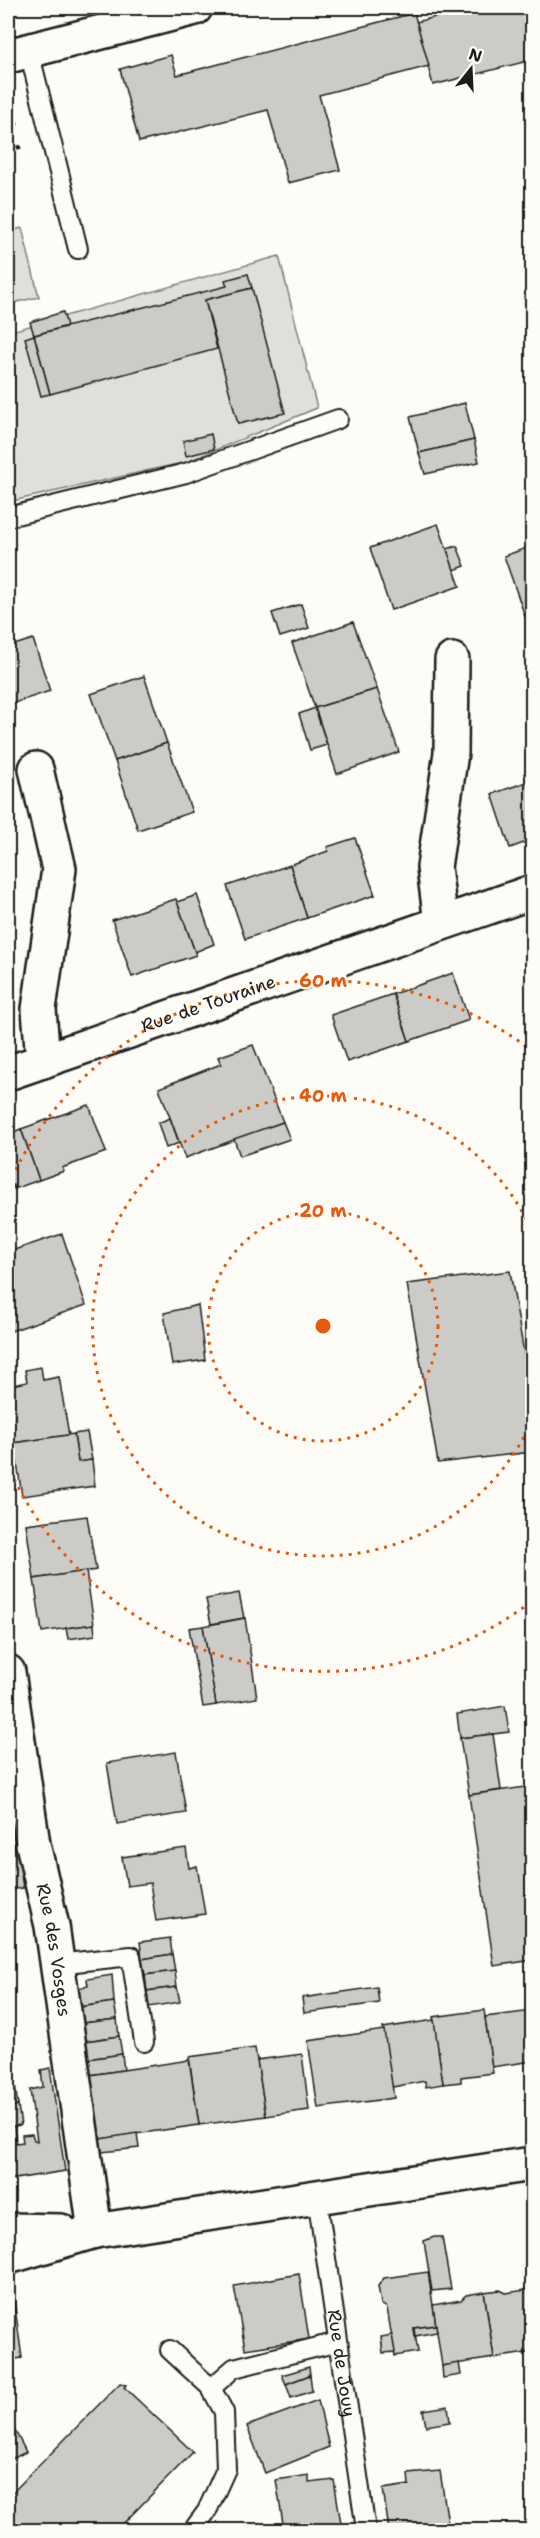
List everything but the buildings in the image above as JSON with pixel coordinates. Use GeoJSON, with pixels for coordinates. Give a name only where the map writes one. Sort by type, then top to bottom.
{"type":"FeatureCollection","features":[{"type":"Feature","properties":{"kind":"street"},"geometry":{"type":"LineString","coordinates":[[18,53],[195,8]]}},
{"type":"Feature","properties":{"kind":"street"},"geometry":{"type":"LineString","coordinates":[[441,923],[434,867],[451,753],[452,660]]}},
{"type":"Feature","properties":{"kind":"street"},"geometry":{"type":"LineString","coordinates":[[36,769],[59,869],[39,1009],[43,1061]]}},
{"type":"Feature","properties":{"kind":"street","name":"Rue de Touraine"},"geometry":{"type":"LineString","coordinates":[[8,1073],[532,892]]}},
{"type":"Feature","properties":{"kind":"street","name":"Rue des Vosges"},"geometry":{"type":"LineString","coordinates":[[8,1671],[33,1844],[52,1926],[95,2231]]}},
{"type":"Feature","properties":{"kind":"street"},"geometry":{"type":"LineString","coordinates":[[8,2257],[95,2231],[532,2164]]}},
{"type":"Feature","properties":{"kind":"street"},"geometry":{"type":"LineString","coordinates":[[8,2230],[95,2231]]}},
{"type":"Feature","properties":{"kind":"lane"},"geometry":{"type":"LineString","coordinates":[[18,53],[78,249]]}},
{"type":"Feature","properties":{"kind":"lane"},"geometry":{"type":"LineString","coordinates":[[8,517],[186,473],[338,419]]}},
{"type":"Feature","properties":{"kind":"lane"},"geometry":{"type":"LineString","coordinates":[[57,1964],[131,1956],[144,2042]]}},
{"type":"Feature","properties":{"kind":"lane","name":"Rue de Jouy"},"geometry":{"type":"LineString","coordinates":[[317,2197],[366,2530]]}},
{"type":"Feature","properties":{"kind":"lane"},"geometry":{"type":"LineString","coordinates":[[212,2388],[234,2368],[338,2342]]}},
{"type":"Feature","properties":{"kind":"lane"},"geometry":{"type":"LineString","coordinates":[[170,2350],[212,2388],[225,2412],[226,2469],[207,2511],[194,2530]]}},
{"type":"Feature","properties":{"kind":"shaded area"},"geometry":{"type":"Polygon","coordinates":[[[22,228],[39,297],[8,304],[8,232],[22,228]]]}},
{"type":"Feature","properties":{"kind":"shaded area"},"geometry":{"type":"Polygon","coordinates":[[[279,256],[317,408],[186,462],[8,502],[8,332],[279,256]]]}}]}
